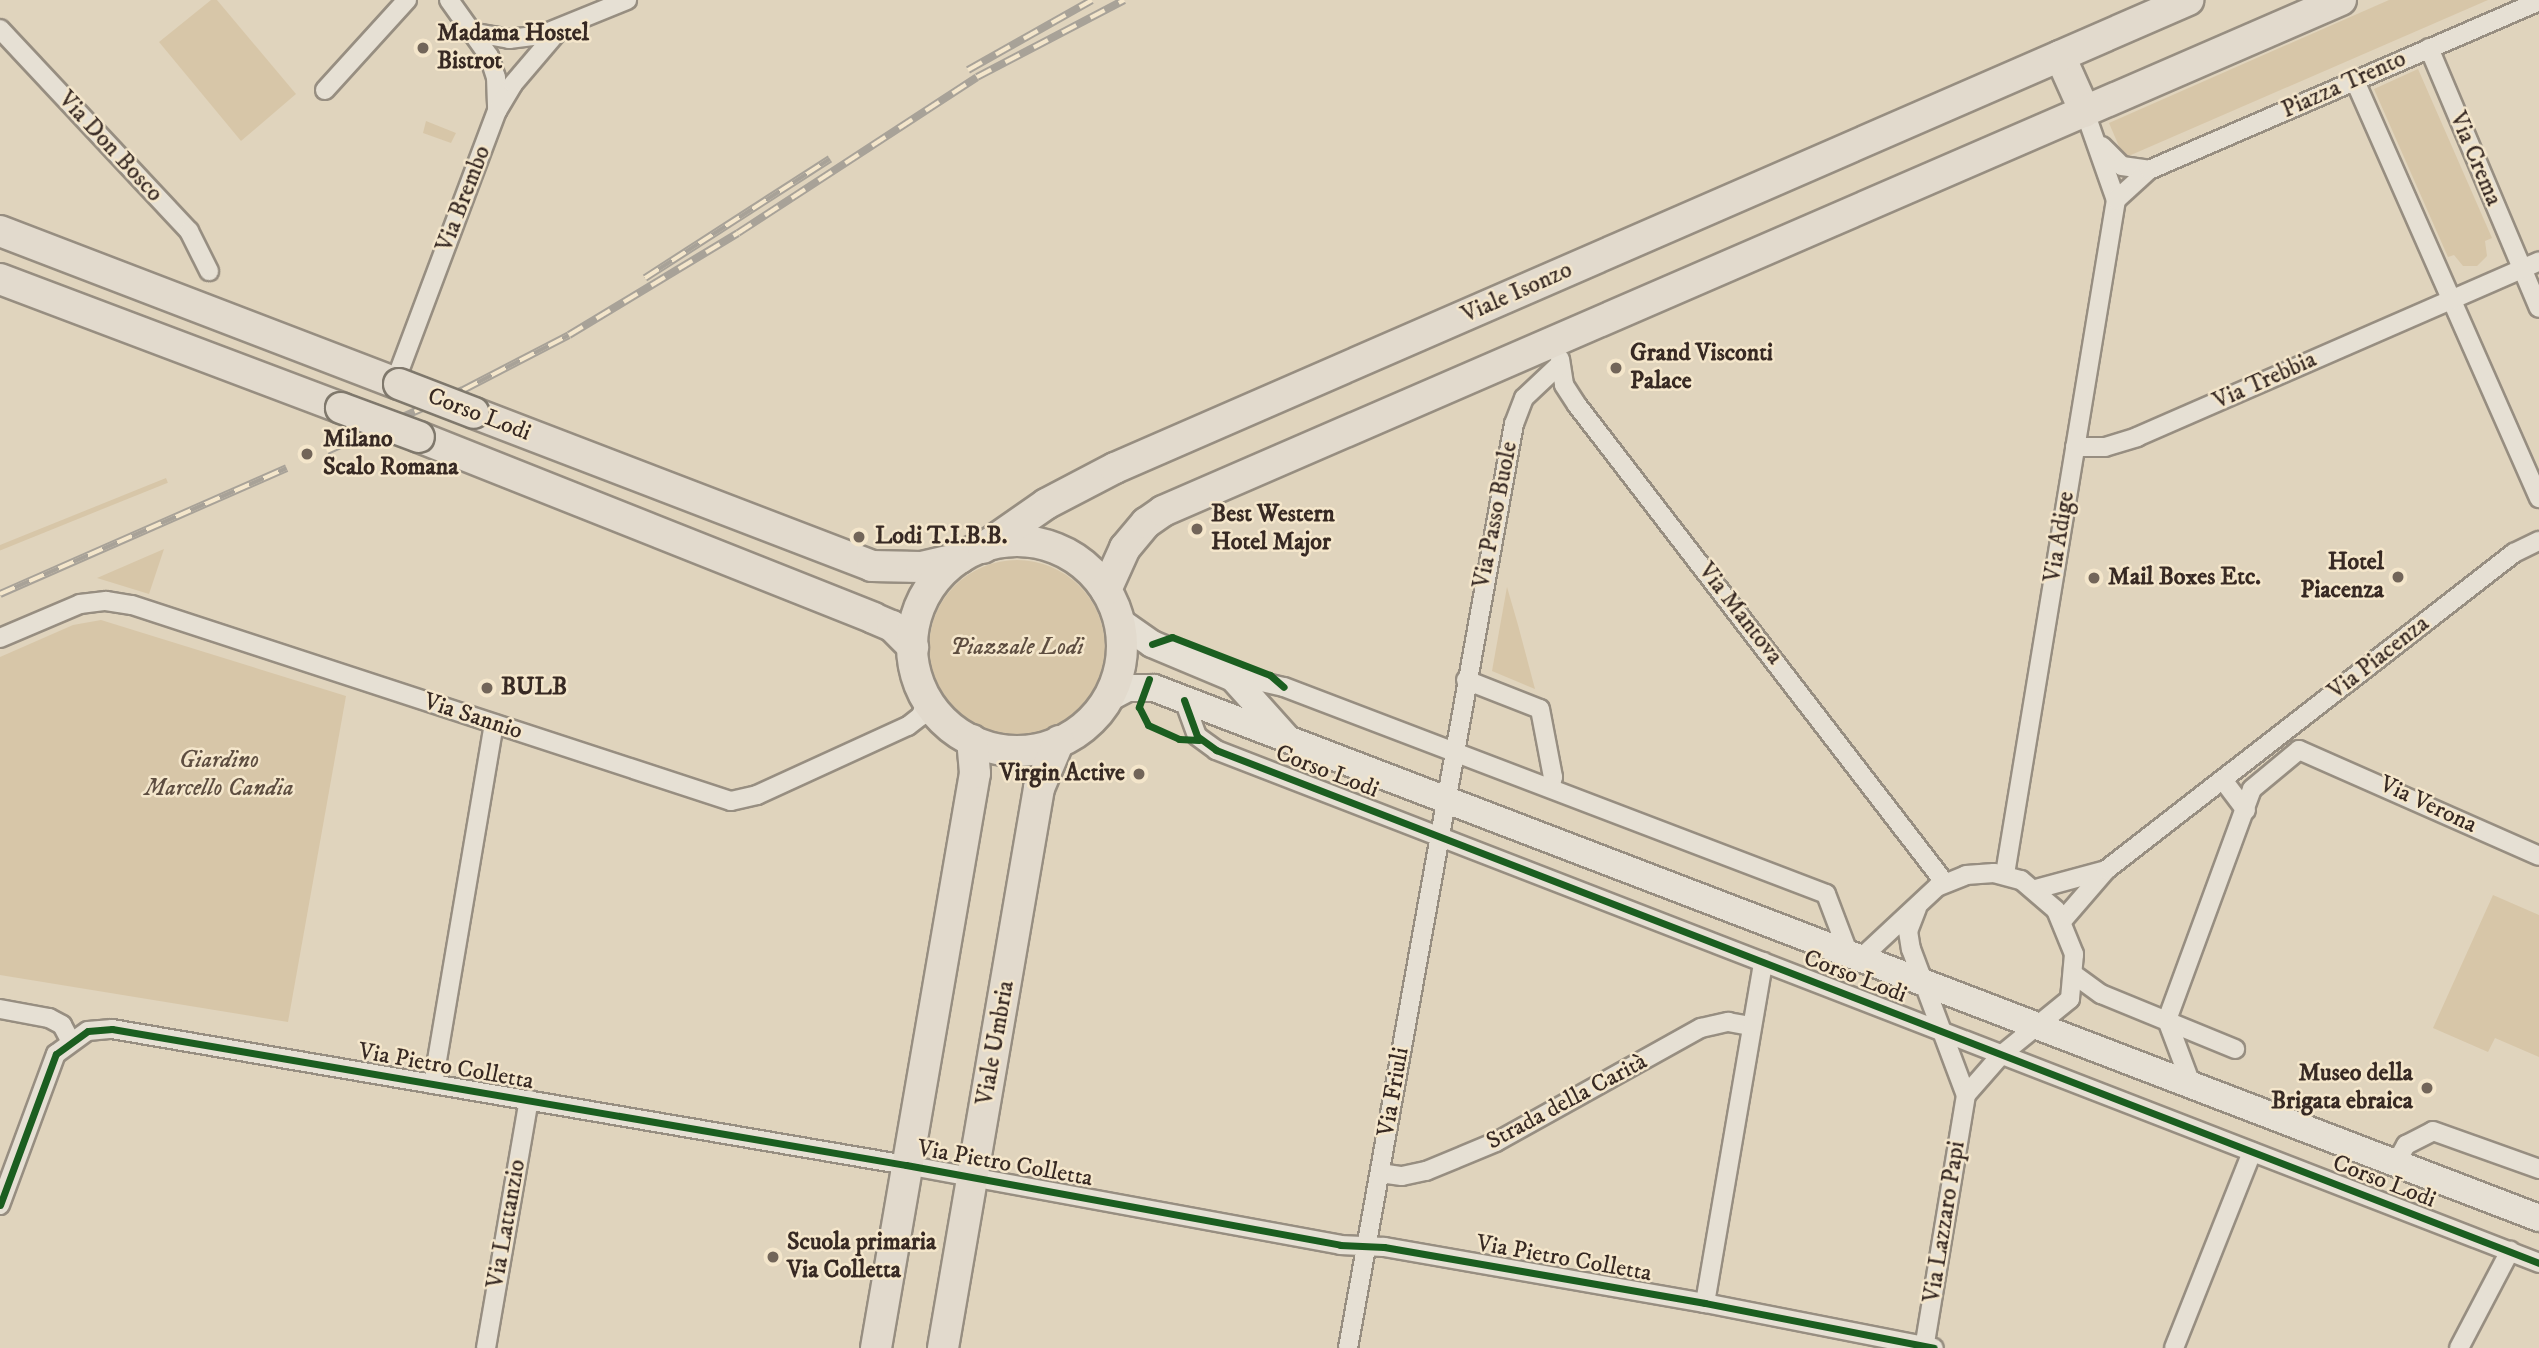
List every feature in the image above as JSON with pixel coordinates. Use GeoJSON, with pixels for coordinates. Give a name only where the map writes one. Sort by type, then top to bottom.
{"type":"FeatureCollection","features":[{"type":"Feature","properties":{"kind":"main road"},"geometry":{"type":"LineString","coordinates":[[2085,113],[2060,56],[2188,0]]}},
{"type":"Feature","properties":{"kind":"main road"},"geometry":{"type":"LineString","coordinates":[[1106,590],[1125,548],[1146,523],[1163,511],[1561,352],[2085,113],[2341,0]]}},
{"type":"Feature","properties":{"kind":"main road","name":"Viale Isonzo"},"geometry":{"type":"LineString","coordinates":[[973,552],[1055,499],[1115,468],[2060,56]]}},
{"type":"Feature","properties":{"kind":"main road","name":"Corso Lodi"},"geometry":{"type":"LineString","coordinates":[[0,231],[872,566],[929,566],[973,552]]}},
{"type":"Feature","properties":{"kind":"main road","name":"Corso Lodi"},"geometry":{"type":"LineString","coordinates":[[0,279],[419,437],[892,626],[913,647]]}},
{"type":"Feature","properties":{"kind":"main road"},"geometry":{"type":"LineString","coordinates":[[1024,542],[1053,548],[1085,566],[1106,590],[1119,621],[1121,661],[1107,699],[1087,724],[1047,745],[1000,749],[972,740],[947,724],[927,699],[915,668],[913,647],[916,621],[928,591],[973,552],[1024,542]]}},
{"type":"Feature","properties":{"kind":"main road","name":"Corso Lodi"},"geometry":{"type":"LineString","coordinates":[[1119,621],[1153,644],[1227,674],[1289,740]]}},
{"type":"Feature","properties":{"kind":"main road","name":"Corso Lodi"},"geometry":{"type":"LineString","coordinates":[[1107,699],[1141,686],[1184,700],[1855,954],[2539,1218]]}},
{"type":"Feature","properties":{"kind":"main road"},"geometry":{"type":"LineString","coordinates":[[876,1348],[975,773],[972,740]]}},
{"type":"Feature","properties":{"kind":"main road","name":"Viale Umbria"},"geometry":{"type":"LineString","coordinates":[[943,1348],[1047,745]]}},
{"type":"Feature","properties":{"kind":"street"},"geometry":{"type":"LineString","coordinates":[[325,90],[407,0]]}},
{"type":"Feature","properties":{"kind":"street"},"geometry":{"type":"LineString","coordinates":[[449,0],[476,33],[496,77],[497,111]]}},
{"type":"Feature","properties":{"kind":"street","name":"Via Brembo"},"geometry":{"type":"LineString","coordinates":[[476,33],[518,39],[559,30],[627,0]]}},
{"type":"Feature","properties":{"kind":"street","name":"Piazza Trento"},"geometry":{"type":"LineString","coordinates":[[2116,200],[2149,170],[2539,1]]}},
{"type":"Feature","properties":{"kind":"street","name":"Via Don Bosco"},"geometry":{"type":"LineString","coordinates":[[0,29],[189,232],[209,271]]}},
{"type":"Feature","properties":{"kind":"street","name":"Via Brembo"},"geometry":{"type":"LineString","coordinates":[[397,383],[497,111],[513,84],[559,30]]}},
{"type":"Feature","properties":{"kind":"street","name":"Via Crema"},"geometry":{"type":"LineString","coordinates":[[2429,48],[2539,308]]}},
{"type":"Feature","properties":{"kind":"street"},"geometry":{"type":"LineString","coordinates":[[2355,81],[2537,494]]}},
{"type":"Feature","properties":{"kind":"street"},"geometry":{"type":"LineString","coordinates":[[2085,113],[2116,200]]}},
{"type":"Feature","properties":{"kind":"street"},"geometry":{"type":"LineString","coordinates":[[2096,140],[2122,166],[2149,170]]}},
{"type":"Feature","properties":{"kind":"street","name":"Via Adige"},"geometry":{"type":"LineString","coordinates":[[2004,874],[2116,200]]}},
{"type":"Feature","properties":{"kind":"street"},"geometry":{"type":"LineString","coordinates":[[2451,299],[2539,261]]}},
{"type":"Feature","properties":{"kind":"street","name":"Via Trebbia"},"geometry":{"type":"LineString","coordinates":[[2076,447],[2105,447],[2137,437],[2451,299]]}},
{"type":"Feature","properties":{"kind":"street","name":"Via Passo Buole"},"geometry":{"type":"LineString","coordinates":[[1438,836],[1517,411],[1524,398],[1561,352]]}},
{"type":"Feature","properties":{"kind":"street","name":"Via Mantova"},"geometry":{"type":"LineString","coordinates":[[1561,352],[1577,405],[1945,883]]}},
{"type":"Feature","properties":{"kind":"street","name":"Via Piacenza"},"geometry":{"type":"LineString","coordinates":[[2062,921],[2106,870],[2514,553],[2539,541]]}},
{"type":"Feature","properties":{"kind":"street","name":"Via Sannio"},"geometry":{"type":"LineString","coordinates":[[0,638],[80,604],[123,603],[731,801],[757,795],[908,726],[921,716],[927,699]]}},
{"type":"Feature","properties":{"kind":"street","name":"Corso Lodi"},"geometry":{"type":"LineString","coordinates":[[1227,674],[1284,687],[1826,894],[1855,954]]}},
{"type":"Feature","properties":{"kind":"street"},"geometry":{"type":"LineString","coordinates":[[1466,680],[1540,709],[1553,777],[1550,788]]}},
{"type":"Feature","properties":{"kind":"street","name":"Corso Lodi"},"geometry":{"type":"LineString","coordinates":[[1184,700],[1197,736],[1210,748],[2539,1263]]}},
{"type":"Feature","properties":{"kind":"street"},"geometry":{"type":"LineString","coordinates":[[433,1084],[479,829],[482,774],[494,724]]}},
{"type":"Feature","properties":{"kind":"street","name":"Via Verona"},"geometry":{"type":"LineString","coordinates":[[2246,810],[2257,783],[2300,750],[2539,856]]}},
{"type":"Feature","properties":{"kind":"street"},"geometry":{"type":"LineString","coordinates":[[2191,1084],[2167,1020],[2246,810],[2223,780]]}},
{"type":"Feature","properties":{"kind":"street","name":"Via Friuli"},"geometry":{"type":"LineString","coordinates":[[1348,1348],[1438,836]]}},
{"type":"Feature","properties":{"kind":"street","name":"Via Piacenza"},"geometry":{"type":"LineString","coordinates":[[2036,889],[2106,870]]}},
{"type":"Feature","properties":{"kind":"street"},"geometry":{"type":"LineString","coordinates":[[1855,954],[1945,883],[1966,875],[2004,874],[2036,889],[2062,921],[2073,946],[2076,976],[2067,1003],[2001,1055],[1966,1095]]}},
{"type":"Feature","properties":{"kind":"street"},"geometry":{"type":"LineString","coordinates":[[1918,905],[1910,923],[1909,940],[1923,981]]}},
{"type":"Feature","properties":{"kind":"street","name":"Corso Lodi"},"geometry":{"type":"LineString","coordinates":[[1705,1303],[1763,962]]}},
{"type":"Feature","properties":{"kind":"street"},"geometry":{"type":"LineString","coordinates":[[2076,976],[2101,994],[2235,1049]]}},
{"type":"Feature","properties":{"kind":"street","name":"Via Lazzaro Papi"},"geometry":{"type":"LineString","coordinates":[[1923,981],[1946,1033],[1966,1095],[1928,1347]]}},
{"type":"Feature","properties":{"kind":"street"},"geometry":{"type":"LineString","coordinates":[[0,1009],[50,1018],[62,1025],[70,1040],[50,1063],[0,1205]]}},
{"type":"Feature","properties":{"kind":"street","name":"Strada della Carità"},"geometry":{"type":"LineString","coordinates":[[1380,1173],[1402,1176],[1426,1171],[1496,1142],[1701,1028],[1728,1022],[1750,1026]]}},
{"type":"Feature","properties":{"kind":"street","name":"Via Pietro Colletta"},"geometry":{"type":"LineString","coordinates":[[70,1040],[88,1031],[112,1029],[1705,1303],[1928,1347]]}},
{"type":"Feature","properties":{"kind":"street","name":"Via Lattanzio"},"geometry":{"type":"LineString","coordinates":[[486,1348],[529,1100]]}},
{"type":"Feature","properties":{"kind":"street","name":"Corso Lodi"},"geometry":{"type":"LineString","coordinates":[[2396,1163],[2406,1145],[2433,1131],[2539,1169]]}},
{"type":"Feature","properties":{"kind":"street"},"geometry":{"type":"LineString","coordinates":[[2174,1348],[2252,1152]]}},
{"type":"Feature","properties":{"kind":"street"},"geometry":{"type":"LineString","coordinates":[[2459,1348],[2510,1251]]}},
{"type":"Feature","properties":{"kind":"green space"},"geometry":{"type":"Polygon","coordinates":[[[211,0],[217,0],[296,94],[241,141],[159,42],[211,0]]]}},
{"type":"Feature","properties":{"kind":"green space"},"geometry":{"type":"Polygon","coordinates":[[[2389,0],[2488,0],[2124,158],[2109,123],[2389,0]]]}},
{"type":"Feature","properties":{"kind":"green space"},"geometry":{"type":"Polygon","coordinates":[[[2418,69],[2492,238],[2485,241],[2487,256],[2477,266],[2463,266],[2454,255],[2448,257],[2374,89],[2418,69]]]}},
{"type":"Feature","properties":{"kind":"green space"},"geometry":{"type":"Polygon","coordinates":[[[426,121],[456,133],[451,143],[423,133],[426,121]]]}},
{"type":"Feature","properties":{"kind":"green space"},"geometry":{"type":"Polygon","coordinates":[[[166,478],[168,483],[0,550],[0,545],[166,478]]]}},
{"type":"Feature","properties":{"kind":"green space"},"geometry":{"type":"Polygon","coordinates":[[[164,549],[149,594],[97,578],[164,549]]]}},
{"type":"Feature","properties":{"kind":"green space","name":"Piazzale Lodi"},"geometry":{"type":"Polygon","coordinates":[[[1017,560],[1051,566],[1079,586],[1099,614],[1105,648],[1099,682],[1079,710],[1051,730],[1017,736],[983,730],[955,710],[935,682],[929,648],[935,614],[955,586],[983,566],[1017,560]]]}},
{"type":"Feature","properties":{"kind":"green space"},"geometry":{"type":"Polygon","coordinates":[[[1507,587],[1518,625],[1535,689],[1492,671],[1507,587]]]}},
{"type":"Feature","properties":{"kind":"green space","name":"Giardino Marcello Candia"},"geometry":{"type":"Polygon","coordinates":[[[101,620],[346,696],[288,1022],[0,975],[0,657],[73,625],[101,620]]]}},
{"type":"Feature","properties":{"kind":"green space"},"geometry":{"type":"Polygon","coordinates":[[[2493,895],[2539,915],[2539,1057],[2495,1038],[2488,1052],[2433,1028],[2493,895]]]}},
{"type":"Feature","properties":{"kind":"railway"},"geometry":{"type":"LineString","coordinates":[[968,70],[1092,0]]}},
{"type":"Feature","properties":{"kind":"railway"},"geometry":{"type":"LineString","coordinates":[[327,451],[463,390],[569,335],[738,233],[977,77],[1124,0]]}},
{"type":"Feature","properties":{"kind":"railway"},"geometry":{"type":"LineString","coordinates":[[645,278],[830,159]]}},
{"type":"Feature","properties":{"kind":"railway"},"geometry":{"type":"LineString","coordinates":[[0,594],[287,468]]}},
{"type":"Feature","properties":{"kind":"cycle path"},"geometry":{"type":"LineString","coordinates":[[1152,644],[1172,637],[1270,675],[1284,687]]}},
{"type":"Feature","properties":{"kind":"cycle path"},"geometry":{"type":"LineString","coordinates":[[1149,679],[1139,707],[1148,725],[1179,739],[1199,740]]}},
{"type":"Feature","properties":{"kind":"cycle path"},"geometry":{"type":"LineString","coordinates":[[1184,700],[1197,736],[1216,750],[2539,1263]]}},
{"type":"Feature","properties":{"kind":"cycle path"},"geometry":{"type":"LineString","coordinates":[[0,1205],[56,1054],[88,1031],[112,1029],[906,1165],[1340,1245],[1384,1247],[1705,1303],[1934,1348]]}},
{"type":"Feature","properties":{"kind":"place","name":"Madama Hostel Bistrot"},"geometry":{"type":"Point","coordinates":[423,48]}},
{"type":"Feature","properties":{"kind":"place","name":"Grand Visconti Palace"},"geometry":{"type":"Point","coordinates":[1616,368]}},
{"type":"Feature","properties":{"kind":"place","name":"Milano Scalo Romana"},"geometry":{"type":"Point","coordinates":[307,454]}},
{"type":"Feature","properties":{"kind":"place","name":"Best Western Hotel Major"},"geometry":{"type":"Point","coordinates":[1197,529]}},
{"type":"Feature","properties":{"kind":"place","name":"Lodi T.I.B.B."},"geometry":{"type":"Point","coordinates":[859,537]}},
{"type":"Feature","properties":{"kind":"place","name":"Hotel Piacenza"},"geometry":{"type":"Point","coordinates":[2398,577]}},
{"type":"Feature","properties":{"kind":"place","name":"Mail Boxes Etc."},"geometry":{"type":"Point","coordinates":[2094,578]}},
{"type":"Feature","properties":{"kind":"place","name":"BULB"},"geometry":{"type":"Point","coordinates":[487,688]}},
{"type":"Feature","properties":{"kind":"place","name":"Virgin Active"},"geometry":{"type":"Point","coordinates":[1139,774]}},
{"type":"Feature","properties":{"kind":"place","name":"Museo della Brigata ebraica"},"geometry":{"type":"Point","coordinates":[2427,1088]}},
{"type":"Feature","properties":{"kind":"place","name":"Scuola primaria Via Colletta"},"geometry":{"type":"Point","coordinates":[773,1257]}}]}
